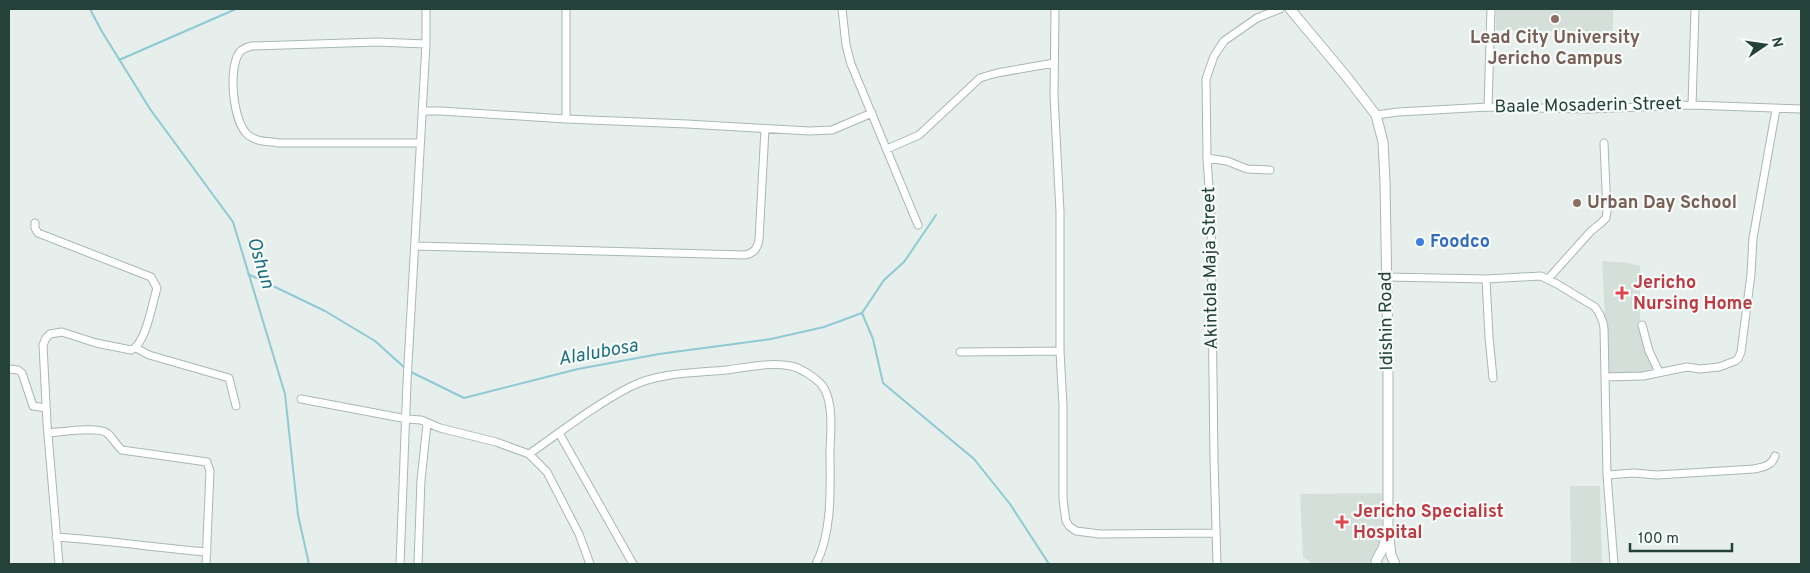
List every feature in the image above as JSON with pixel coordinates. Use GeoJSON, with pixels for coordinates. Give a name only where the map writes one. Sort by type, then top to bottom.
{"type":"FeatureCollection","features":[{"type":"Feature","properties":{"kind":"street"},"geometry":{"type":"LineString","coordinates":[[400,564],[407,382],[426,44],[426,9]]}},
{"type":"Feature","properties":{"kind":"street"},"geometry":{"type":"LineString","coordinates":[[566,9],[566,119]]}},
{"type":"Feature","properties":{"kind":"street"},"geometry":{"type":"LineString","coordinates":[[842,9],[846,45],[851,64],[918,226]]}},
{"type":"Feature","properties":{"kind":"street"},"geometry":{"type":"LineString","coordinates":[[1055,9],[1054,96],[1060,212],[1060,351],[1063,406],[1062,500],[1064,514],[1069,526],[1076,531],[1100,534],[1216,533]]}},
{"type":"Feature","properties":{"kind":"street","name":"Akintola Maja Street"},"geometry":{"type":"LineString","coordinates":[[1217,564],[1211,226],[1207,158],[1206,79],[1209,66],[1217,49],[1224,41],[1257,18],[1280,9]]}},
{"type":"Feature","properties":{"kind":"street"},"geometry":{"type":"LineString","coordinates":[[1290,9],[1376,115]]}},
{"type":"Feature","properties":{"kind":"street"},"geometry":{"type":"LineString","coordinates":[[1488,107],[1491,9]]}},
{"type":"Feature","properties":{"kind":"street"},"geometry":{"type":"LineString","coordinates":[[1692,105],[1695,9]]}},
{"type":"Feature","properties":{"kind":"street"},"geometry":{"type":"LineString","coordinates":[[420,143],[278,142],[255,139],[247,134],[238,115],[232,78],[240,52],[252,46],[378,42],[426,44]]}},
{"type":"Feature","properties":{"kind":"street"},"geometry":{"type":"LineString","coordinates":[[887,150],[919,135],[980,78],[997,73],[1054,63]]}},
{"type":"Feature","properties":{"kind":"street","name":"Baale Mosaderin Street"},"geometry":{"type":"LineString","coordinates":[[1376,115],[1420,110],[1488,107],[1588,109],[1692,105],[1801,109]]}},
{"type":"Feature","properties":{"kind":"street"},"geometry":{"type":"LineString","coordinates":[[1606,377],[1643,376],[1687,367],[1700,369],[1719,366],[1735,361],[1739,356],[1751,274],[1753,238],[1776,109]]}},
{"type":"Feature","properties":{"kind":"street"},"geometry":{"type":"LineString","coordinates":[[422,111],[809,131],[832,130],[872,113]]}},
{"type":"Feature","properties":{"kind":"street","name":"Idishin Road"},"geometry":{"type":"LineString","coordinates":[[1376,115],[1383,142],[1384,157],[1387,277],[1388,529]]}},
{"type":"Feature","properties":{"kind":"street"},"geometry":{"type":"LineString","coordinates":[[415,246],[745,256],[751,254],[758,245],[760,233],[765,129]]}},
{"type":"Feature","properties":{"kind":"street"},"geometry":{"type":"LineString","coordinates":[[1548,279],[1607,215],[1604,143]]}},
{"type":"Feature","properties":{"kind":"street"},"geometry":{"type":"LineString","coordinates":[[1207,158],[1227,161],[1247,169],[1270,170]]}},
{"type":"Feature","properties":{"kind":"street"},"geometry":{"type":"LineString","coordinates":[[36,223],[35,228],[38,233],[153,279],[157,288],[142,339],[136,348],[131,350],[62,332],[50,334],[43,345],[58,564]]}},
{"type":"Feature","properties":{"kind":"street"},"geometry":{"type":"LineString","coordinates":[[1387,277],[1486,279],[1534,276],[1548,279],[1599,312],[1604,328],[1607,475],[1614,564]]}},
{"type":"Feature","properties":{"kind":"street"},"geometry":{"type":"LineString","coordinates":[[1486,279],[1493,378]]}},
{"type":"Feature","properties":{"kind":"street"},"geometry":{"type":"LineString","coordinates":[[1642,325],[1649,351],[1659,372]]}},
{"type":"Feature","properties":{"kind":"street"},"geometry":{"type":"LineString","coordinates":[[136,348],[149,355],[229,378],[236,406]]}},
{"type":"Feature","properties":{"kind":"street"},"geometry":{"type":"LineString","coordinates":[[960,352],[1060,351]]}},
{"type":"Feature","properties":{"kind":"street"},"geometry":{"type":"LineString","coordinates":[[529,454],[618,394],[632,386],[654,378],[773,364],[793,366],[812,376],[822,384],[828,398],[831,416],[828,521],[822,551],[816,564]]}},
{"type":"Feature","properties":{"kind":"street"},"geometry":{"type":"LineString","coordinates":[[9,369],[18,370],[22,373],[33,406],[46,408]]}},
{"type":"Feature","properties":{"kind":"street"},"geometry":{"type":"LineString","coordinates":[[301,399],[421,420],[427,424],[496,442],[529,454],[538,462],[550,479],[579,534],[590,564]]}},
{"type":"Feature","properties":{"kind":"street"},"geometry":{"type":"LineString","coordinates":[[418,564],[421,480],[427,424]]}},
{"type":"Feature","properties":{"kind":"street"},"geometry":{"type":"LineString","coordinates":[[48,432],[100,429],[112,438],[117,447],[122,450],[206,462],[210,471],[206,564]]}},
{"type":"Feature","properties":{"kind":"street"},"geometry":{"type":"LineString","coordinates":[[559,433],[633,564]]}},
{"type":"Feature","properties":{"kind":"street"},"geometry":{"type":"LineString","coordinates":[[1607,475],[1754,469],[1768,466],[1775,456]]}},
{"type":"Feature","properties":{"kind":"street"},"geometry":{"type":"LineString","coordinates":[[1377,564],[1376,561],[1383,548],[1388,529]]}},
{"type":"Feature","properties":{"kind":"street"},"geometry":{"type":"LineString","coordinates":[[1388,529],[1391,555],[1395,564]]}},
{"type":"Feature","properties":{"kind":"street"},"geometry":{"type":"LineString","coordinates":[[56,537],[98,539],[138,546],[207,552]]}},
{"type":"Feature","properties":{"kind":"shaded area","name":"Lead City University Jericho Campus"},"geometry":{"type":"Polygon","coordinates":[[[1496,9],[1613,9],[1613,36],[1579,35],[1578,32],[1496,30],[1496,9]]]}},
{"type":"Feature","properties":{"kind":"shaded area","name":"Jericho Nursing Home"},"geometry":{"type":"Polygon","coordinates":[[[1602,261],[1640,266],[1640,320],[1645,346],[1654,368],[1647,373],[1608,374],[1602,261]]]}},
{"type":"Feature","properties":{"kind":"shaded area"},"geometry":{"type":"Polygon","coordinates":[[[1570,486],[1600,486],[1602,563],[1571,563],[1570,486]]]}},
{"type":"Feature","properties":{"kind":"shaded area","name":"Jericho Specialist Hospital"},"geometry":{"type":"Polygon","coordinates":[[[1382,493],[1384,505],[1381,540],[1369,564],[1313,564],[1303,557],[1300,494],[1382,493]]]}},
{"type":"Feature","properties":{"kind":"waterway","name":"Oshun"},"geometry":{"type":"LineString","coordinates":[[90,9],[150,109],[233,222],[285,394],[298,515],[309,564]]}},
{"type":"Feature","properties":{"kind":"waterway"},"geometry":{"type":"LineString","coordinates":[[119,60],[236,9]]}},
{"type":"Feature","properties":{"kind":"waterway","name":"Alalubosa"},"geometry":{"type":"LineString","coordinates":[[409,371],[464,398],[578,369],[659,354],[771,339],[824,327],[862,313],[884,280],[904,262],[936,215]]}},
{"type":"Feature","properties":{"kind":"waterway","name":"Alalubosa"},"geometry":{"type":"LineString","coordinates":[[248,274],[325,311],[375,341],[405,368]]}},
{"type":"Feature","properties":{"kind":"waterway"},"geometry":{"type":"LineString","coordinates":[[862,313],[873,339],[883,383],[974,459],[1010,504],[1049,564]]}},
{"type":"Feature","properties":{"kind":"place","name":"Lead City University Jericho Campus"},"geometry":{"type":"Point","coordinates":[1555,19]}},
{"type":"Feature","properties":{"kind":"place","name":"Urban Day School"},"geometry":{"type":"Point","coordinates":[1577,203]}},
{"type":"Feature","properties":{"kind":"place","name":"Foodco"},"geometry":{"type":"Point","coordinates":[1420,242]}},
{"type":"Feature","properties":{"kind":"place","name":"Jericho Nursing Home"},"geometry":{"type":"Point","coordinates":[1622,293]}},
{"type":"Feature","properties":{"kind":"place","name":"Jericho Specialist Hospital"},"geometry":{"type":"Point","coordinates":[1342,522]}}]}
